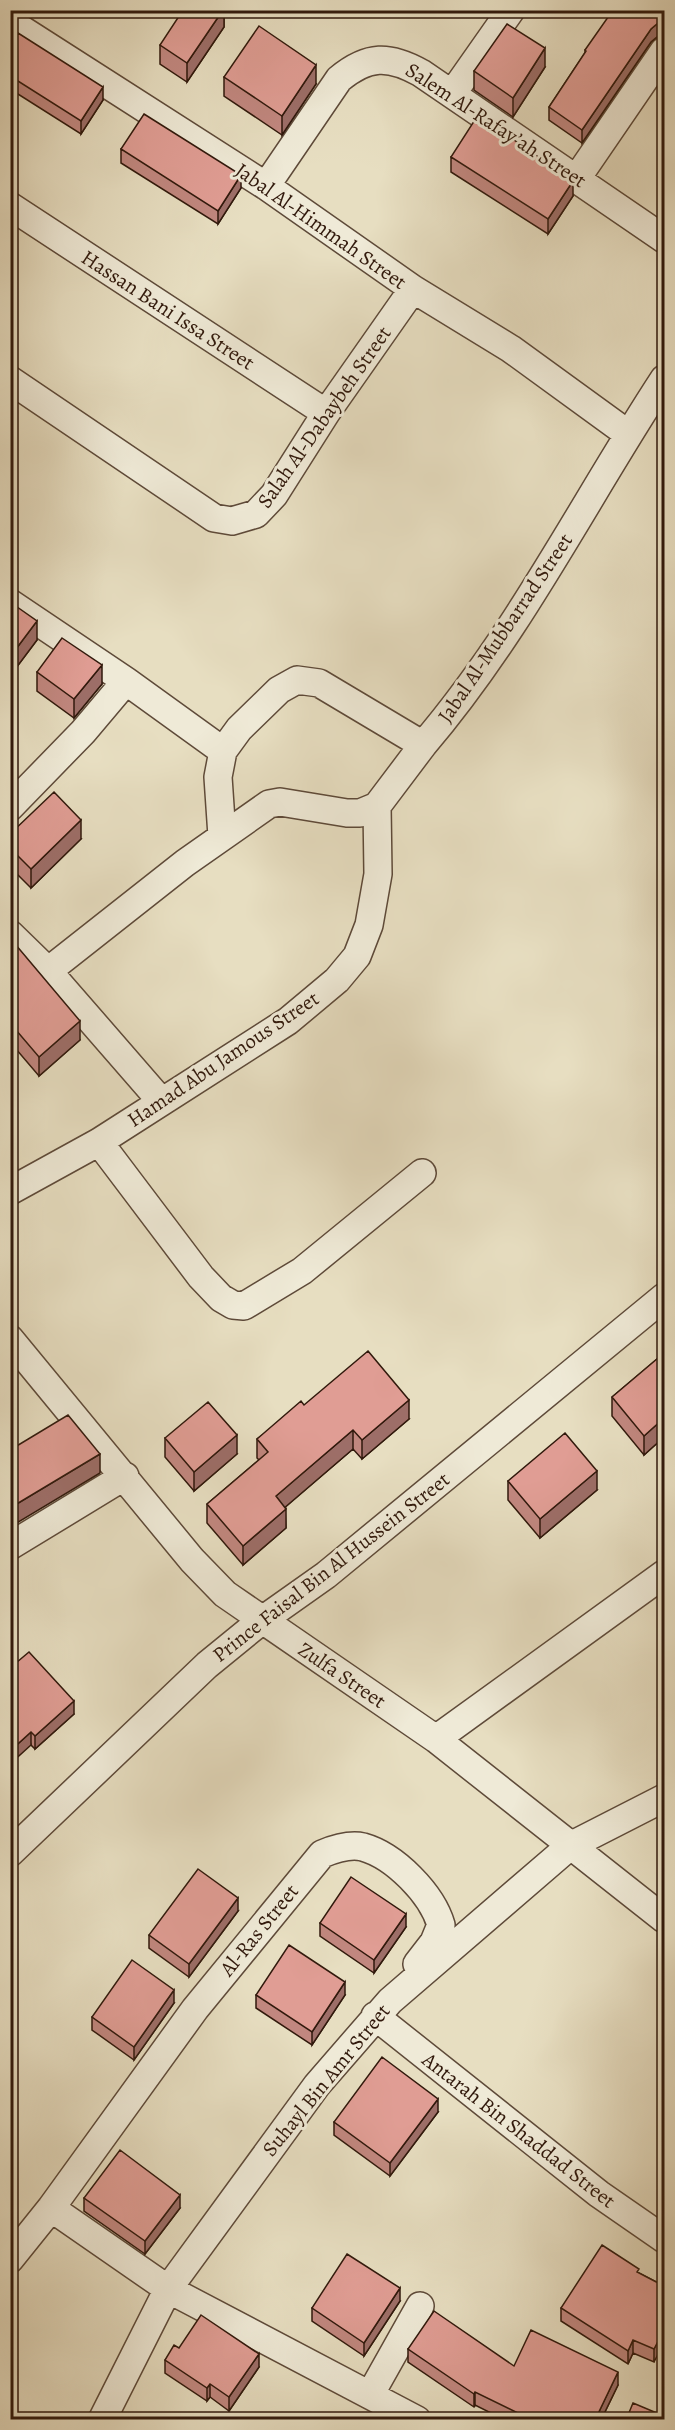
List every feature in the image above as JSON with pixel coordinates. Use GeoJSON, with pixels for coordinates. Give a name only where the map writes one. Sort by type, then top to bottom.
{"type":"FeatureCollection","features":[{"type":"Feature","properties":{"kind":"street"},"geometry":{"type":"LineString","coordinates":[[452,94],[511,10]]}},
{"type":"Feature","properties":{"kind":"street","name":"Jabal Al-Himmah Street"},"geometry":{"type":"LineString","coordinates":[[10,22],[266,186],[413,289],[511,349],[628,434]]}},
{"type":"Feature","properties":{"kind":"street"},"geometry":{"type":"LineString","coordinates":[[577,178],[664,51]]}},
{"type":"Feature","properties":{"kind":"street","name":"Salem Al-Rafay’ah Street"},"geometry":{"type":"LineString","coordinates":[[266,186],[339,79],[354,66],[380,59],[394,60],[421,73],[664,239]]}},
{"type":"Feature","properties":{"kind":"street","name":"Hassan Bani Issa Street"},"geometry":{"type":"LineString","coordinates":[[10,206],[326,413]]}},
{"type":"Feature","properties":{"kind":"street","name":"Salah Al-Dabaybeh Street"},"geometry":{"type":"LineString","coordinates":[[10,380],[214,518],[232,521],[256,514],[274,495],[326,413],[413,289]]}},
{"type":"Feature","properties":{"kind":"street","name":"Jabal Al-Mubbarrad Street"},"geometry":{"type":"LineString","coordinates":[[377,806],[468,691],[557,555],[628,434],[664,379]]}},
{"type":"Feature","properties":{"kind":"street"},"geometry":{"type":"LineString","coordinates":[[10,603],[126,681],[223,751]]}},
{"type":"Feature","properties":{"kind":"street"},"geometry":{"type":"LineString","coordinates":[[222,836],[218,777],[223,751],[239,729],[279,690],[297,680],[319,683],[423,745]]}},
{"type":"Feature","properties":{"kind":"street"},"geometry":{"type":"LineString","coordinates":[[10,807],[83,732],[126,681]]}},
{"type":"Feature","properties":{"kind":"street"},"geometry":{"type":"LineString","coordinates":[[48,971],[185,863],[269,804],[280,802],[347,813],[360,813],[377,806]]}},
{"type":"Feature","properties":{"kind":"street","name":"Hamad Abu Jamous Street"},"geometry":{"type":"LineString","coordinates":[[10,1191],[99,1142],[288,1021],[337,980],[357,956],[369,925],[377,882],[377,806]]}},
{"type":"Feature","properties":{"kind":"street"},"geometry":{"type":"LineString","coordinates":[[10,934],[48,971],[160,1101]]}},
{"type":"Feature","properties":{"kind":"street"},"geometry":{"type":"LineString","coordinates":[[99,1142],[201,1277],[221,1298],[233,1305],[244,1306],[302,1271],[422,1173]]}},
{"type":"Feature","properties":{"kind":"street","name":"Prince Faisal Bin Al Hussein Street"},"geometry":{"type":"LineString","coordinates":[[10,1853],[207,1665],[261,1621],[326,1575],[664,1297]]}},
{"type":"Feature","properties":{"kind":"street","name":"Zulfa Street"},"geometry":{"type":"LineString","coordinates":[[15,1353],[125,1476],[208,1578],[225,1594],[261,1621],[314,1654],[436,1739],[664,1919]]}},
{"type":"Feature","properties":{"kind":"street"},"geometry":{"type":"LineString","coordinates":[[10,1546],[125,1476]]}},
{"type":"Feature","properties":{"kind":"street"},"geometry":{"type":"LineString","coordinates":[[436,1739],[664,1574]]}},
{"type":"Feature","properties":{"kind":"street","name":"Suhayl Bin Amr Street"},"geometry":{"type":"LineString","coordinates":[[102,2420],[168,2289],[310,2093],[383,2009],[570,1846],[664,1798]]}},
{"type":"Feature","properties":{"kind":"street","name":"Al-Ras Street"},"geometry":{"type":"LineString","coordinates":[[10,2259],[51,2208],[195,2009],[322,1854],[344,1847],[356,1846],[375,1853],[400,1869],[428,1897],[438,1916],[440,1930],[434,1942],[383,2009]]}},
{"type":"Feature","properties":{"kind":"street","name":"Antarah Bin Shaddad Street"},"geometry":{"type":"LineString","coordinates":[[383,2009],[599,2194],[664,2239]]}},
{"type":"Feature","properties":{"kind":"street"},"geometry":{"type":"LineString","coordinates":[[51,2208],[168,2289],[370,2395],[404,2417]]}},
{"type":"Feature","properties":{"kind":"street"},"geometry":{"type":"LineString","coordinates":[[370,2395],[420,2306]]}},
{"type":"Feature","properties":{"kind":"building"},"geometry":{"type":"Polygon","coordinates":[[[183,10],[223,10],[187,63],[160,45],[183,10]]]}},
{"type":"Feature","properties":{"kind":"building"},"geometry":{"type":"Polygon","coordinates":[[[613,10],[664,10],[664,22],[651,29],[582,130],[549,107],[613,10]]]}},
{"type":"Feature","properties":{"kind":"building"},"geometry":{"type":"Polygon","coordinates":[[[507,24],[545,48],[513,98],[474,71],[507,24]]]}},
{"type":"Feature","properties":{"kind":"building"},"geometry":{"type":"Polygon","coordinates":[[[259,26],[316,65],[282,116],[224,77],[259,26]]]}},
{"type":"Feature","properties":{"kind":"building"},"geometry":{"type":"Polygon","coordinates":[[[18,33],[103,87],[81,121],[10,76],[10,44],[18,33]]]}},
{"type":"Feature","properties":{"kind":"building"},"geometry":{"type":"Polygon","coordinates":[[[144,114],[241,175],[218,211],[121,149],[144,114]]]}},
{"type":"Feature","properties":{"kind":"building"},"geometry":{"type":"Polygon","coordinates":[[[478,115],[573,181],[548,219],[451,157],[478,115]]]}},
{"type":"Feature","properties":{"kind":"building"},"geometry":{"type":"Polygon","coordinates":[[[10,602],[37,621],[13,653],[10,651],[10,602]]]}},
{"type":"Feature","properties":{"kind":"building"},"geometry":{"type":"Polygon","coordinates":[[[62,638],[102,665],[74,699],[37,672],[62,638]]]}},
{"type":"Feature","properties":{"kind":"building"},"geometry":{"type":"Polygon","coordinates":[[[54,792],[81,820],[31,869],[10,848],[10,834],[54,792]]]}},
{"type":"Feature","properties":{"kind":"building"},"geometry":{"type":"Polygon","coordinates":[[[10,938],[80,1021],[39,1057],[10,1023],[10,938]]]}},
{"type":"Feature","properties":{"kind":"building"},"geometry":{"type":"Polygon","coordinates":[[[368,1351],[409,1400],[362,1440],[353,1430],[276,1496],[286,1509],[243,1546],[207,1504],[268,1452],[257,1439],[301,1401],[304,1405],[368,1351]]]}},
{"type":"Feature","properties":{"kind":"building"},"geometry":{"type":"Polygon","coordinates":[[[664,1353],[664,1418],[644,1436],[612,1397],[664,1353]]]}},
{"type":"Feature","properties":{"kind":"building"},"geometry":{"type":"Polygon","coordinates":[[[208,1402],[237,1435],[194,1472],[165,1438],[208,1402]]]}},
{"type":"Feature","properties":{"kind":"building"},"geometry":{"type":"Polygon","coordinates":[[[68,1415],[100,1454],[10,1508],[10,1450],[68,1415]]]}},
{"type":"Feature","properties":{"kind":"building"},"geometry":{"type":"Polygon","coordinates":[[[565,1433],[597,1471],[540,1519],[508,1481],[565,1433]]]}},
{"type":"Feature","properties":{"kind":"building"},"geometry":{"type":"Polygon","coordinates":[[[29,1652],[74,1701],[35,1736],[31,1732],[10,1751],[10,1668],[29,1652]]]}},
{"type":"Feature","properties":{"kind":"building"},"geometry":{"type":"Polygon","coordinates":[[[198,1869],[238,1898],[189,1964],[149,1935],[198,1869]]]}},
{"type":"Feature","properties":{"kind":"building"},"geometry":{"type":"Polygon","coordinates":[[[351,1877],[406,1914],[374,1960],[320,1923],[351,1877]]]}},
{"type":"Feature","properties":{"kind":"building"},"geometry":{"type":"Polygon","coordinates":[[[289,1945],[345,1982],[312,2032],[256,1995],[289,1945]]]}},
{"type":"Feature","properties":{"kind":"building"},"geometry":{"type":"Polygon","coordinates":[[[132,1960],[174,1990],[134,2047],[92,2017],[132,1960]]]}},
{"type":"Feature","properties":{"kind":"building"},"geometry":{"type":"Polygon","coordinates":[[[382,2057],[438,2099],[390,2163],[334,2122],[382,2057]]]}},
{"type":"Feature","properties":{"kind":"building"},"geometry":{"type":"Polygon","coordinates":[[[120,2150],[180,2195],[145,2241],[84,2198],[120,2150]]]}},
{"type":"Feature","properties":{"kind":"building"},"geometry":{"type":"Polygon","coordinates":[[[602,2245],[639,2269],[637,2272],[664,2286],[664,2330],[654,2349],[633,2340],[628,2351],[561,2308],[602,2245]]]}},
{"type":"Feature","properties":{"kind":"building"},"geometry":{"type":"Polygon","coordinates":[[[347,2254],[400,2288],[364,2343],[312,2308],[347,2254]]]}},
{"type":"Feature","properties":{"kind":"building"},"geometry":{"type":"Polygon","coordinates":[[[434,2311],[514,2366],[531,2330],[618,2372],[595,2420],[532,2420],[475,2392],[474,2394],[408,2349],[434,2311]]]}},
{"type":"Feature","properties":{"kind":"building"},"geometry":{"type":"Polygon","coordinates":[[[201,2315],[259,2354],[229,2397],[210,2384],[207,2388],[165,2360],[174,2345],[179,2348],[201,2315]]]}},
{"type":"Feature","properties":{"kind":"building"},"geometry":{"type":"Polygon","coordinates":[[[633,2403],[664,2416],[664,2420],[626,2420],[633,2403]]]}}]}
